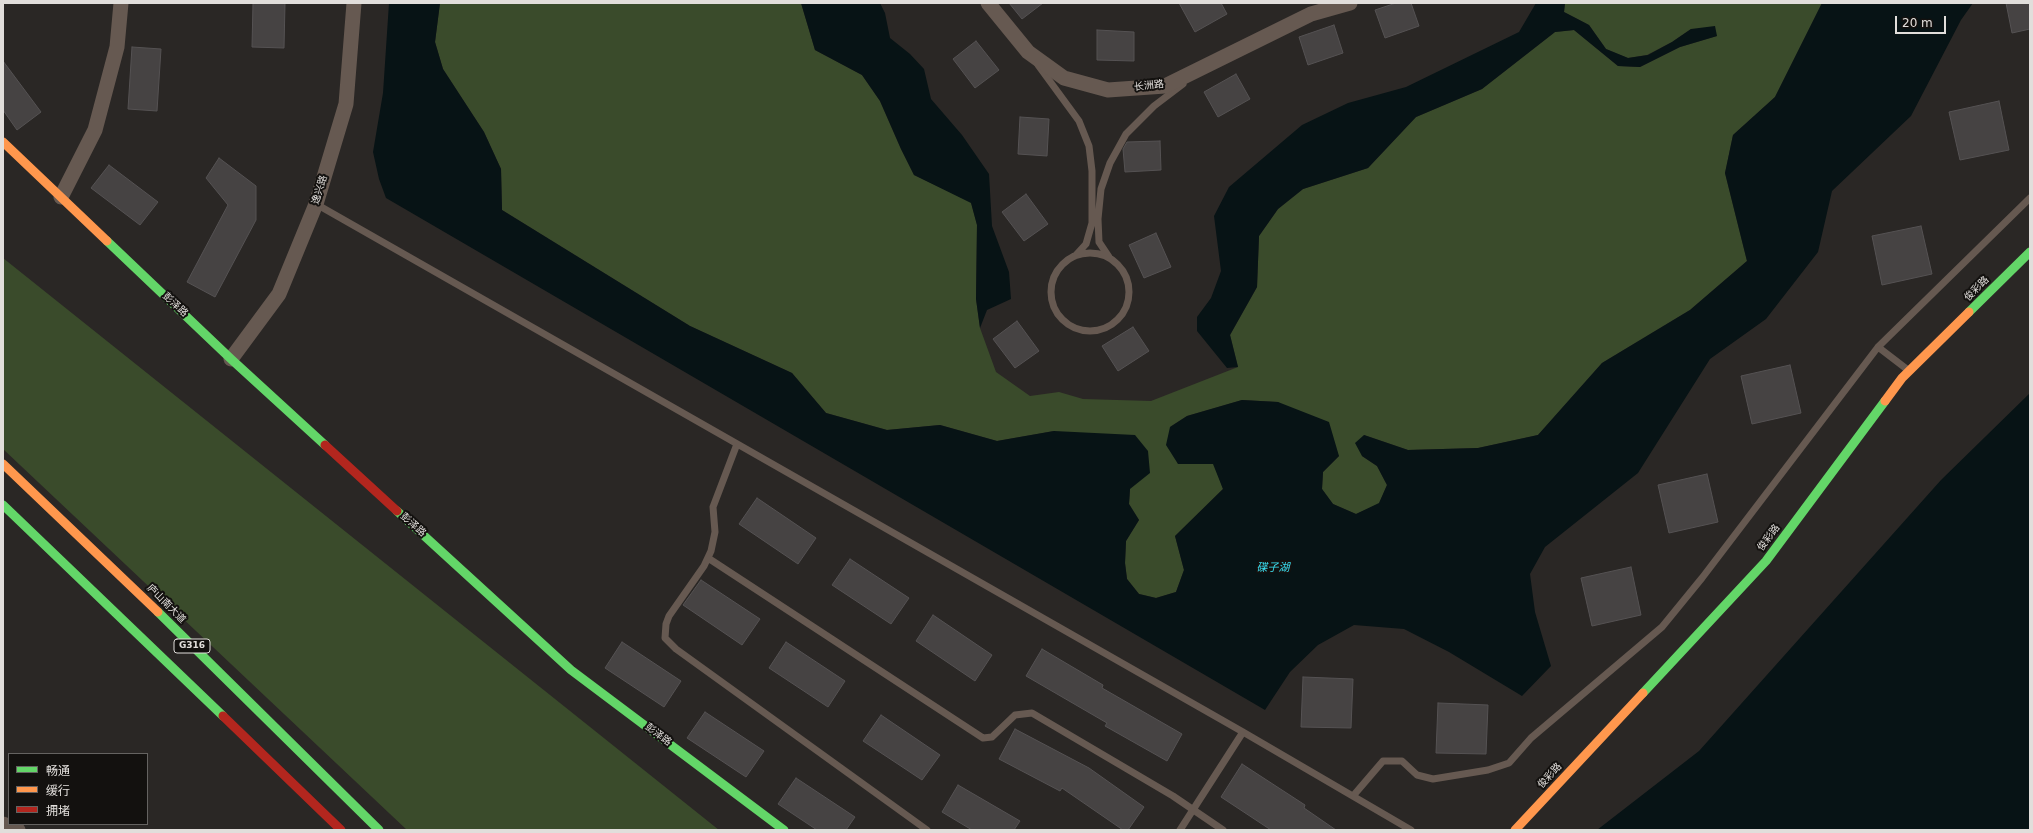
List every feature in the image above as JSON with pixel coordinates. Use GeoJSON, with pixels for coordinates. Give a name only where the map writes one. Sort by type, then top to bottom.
{"type":"FeatureCollection","features":[{"type":"Feature","properties":{"kind":"main road","name":"彭泽路"},"geometry":{"type":"LineString","coordinates":[[3,142],[231,359],[571,670],[784,830]]}},
{"type":"Feature","properties":{"kind":"main road","name":"俊彩路"},"geometry":{"type":"LineString","coordinates":[[1514,830],[1766,561],[1902,378],[2030,252]]}},
{"type":"Feature","properties":{"kind":"main road","name":"庐山南大道"},"geometry":{"type":"LineString","coordinates":[[3,464],[136,590],[379,830]]}},
{"type":"Feature","properties":{"kind":"main road","name":"G316"},"geometry":{"type":"LineString","coordinates":[[3,505],[341,830]]}},
{"type":"Feature","properties":{"kind":"street"},"geometry":{"type":"LineString","coordinates":[[61,197],[95,130],[117,47],[121,3]]}},
{"type":"Feature","properties":{"kind":"street","name":"逸兴路"},"geometry":{"type":"LineString","coordinates":[[231,359],[279,294],[316,204],[346,104],[354,3]]}},
{"type":"Feature","properties":{"kind":"street","name":"长洲路"},"geometry":{"type":"LineString","coordinates":[[988,3],[1028,52],[1064,78],[1108,90],[1165,86],[1311,14],[1350,3]]}},
{"type":"Feature","properties":{"kind":"street"},"geometry":{"type":"LineString","coordinates":[[3,824],[18,830]]}},
{"type":"Feature","properties":{"kind":"lane"},"geometry":{"type":"LineString","coordinates":[[1028,52],[1079,121],[1088,146],[1092,171],[1092,223],[1086,244],[1075,256],[1060,266],[1053,277],[1050,296],[1054,310],[1061,319],[1076,329],[1094,332],[1112,325],[1126,309],[1130,289],[1126,276],[1120,266],[1109,257],[1099,242],[1098,219],[1102,190],[1110,163],[1126,134],[1154,106],[1207,66]]}},
{"type":"Feature","properties":{"kind":"lane"},"geometry":{"type":"LineString","coordinates":[[1353,796],[1383,760],[1402,760],[1417,775],[1433,779],[1456,777],[1488,770],[1509,763],[1531,738],[1662,627],[1702,578],[1878,347],[2030,198]]}},
{"type":"Feature","properties":{"kind":"lane"},"geometry":{"type":"LineString","coordinates":[[316,204],[1243,732],[1411,830]]}},
{"type":"Feature","properties":{"kind":"lane"},"geometry":{"type":"LineString","coordinates":[[1075,256],[1088,252],[1099,253],[1109,257]]}},
{"type":"Feature","properties":{"kind":"lane"},"geometry":{"type":"LineString","coordinates":[[1878,347],[1909,371]]}},
{"type":"Feature","properties":{"kind":"lane"},"geometry":{"type":"LineString","coordinates":[[737,444],[713,507],[715,532],[708,558],[669,616],[666,624],[665,638],[676,649],[927,830]]}},
{"type":"Feature","properties":{"kind":"lane"},"geometry":{"type":"LineString","coordinates":[[708,558],[983,738],[992,736],[1015,715],[1032,713],[1193,810],[1223,830]]}},
{"type":"Feature","properties":{"kind":"lane"},"geometry":{"type":"LineString","coordinates":[[1180,830],[1243,732]]}},
{"type":"Feature","properties":{"kind":"green space"},"geometry":{"type":"Polygon","coordinates":[[[440,3],[801,3],[815,50],[862,75],[880,101],[914,175],[971,202],[977,225],[976,299],[980,328],[996,372],[1030,396],[1059,392],[1083,399],[1151,401],[1238,367],[1230,335],[1257,287],[1259,236],[1278,209],[1303,189],[1368,168],[1416,117],[1482,89],[1555,32],[1574,30],[1618,66],[1640,67],[1680,47],[1717,36],[1691,29],[1672,42],[1647,55],[1628,58],[1606,49],[1589,25],[1564,12],[1565,3],[1822,3],[1775,97],[1733,135],[1725,173],[1747,261],[1690,310],[1602,363],[1538,435],[1478,448],[1408,450],[1364,435],[1362,456],[1377,466],[1387,485],[1379,504],[1356,514],[1333,504],[1322,489],[1323,472],[1339,456],[1278,402],[1242,400],[1187,416],[1170,427],[1178,464],[1214,464],[1223,489],[1175,536],[1184,570],[1176,592],[1156,598],[1139,594],[1127,579],[1125,563],[1126,541],[1139,520],[1129,504],[1130,489],[1054,431],[997,441],[940,425],[887,430],[826,413],[792,373],[690,326],[502,210],[501,169],[484,132],[443,69],[435,42],[440,3]]]}},
{"type":"Feature","properties":{"kind":"green space"},"geometry":{"type":"Polygon","coordinates":[[[3,258],[719,830],[407,830],[3,449],[3,258]]]}},
{"type":"Feature","properties":{"kind":"water","name":"碟子湖"},"geometry":{"type":"Polygon","coordinates":[[[389,3],[440,3],[435,42],[443,69],[484,132],[501,169],[502,210],[690,326],[792,373],[826,413],[887,430],[940,425],[997,441],[1054,431],[1135,435],[1148,451],[1150,473],[1130,489],[1129,504],[1139,520],[1126,541],[1125,563],[1127,579],[1139,594],[1156,598],[1176,592],[1184,570],[1175,536],[1223,489],[1213,464],[1178,464],[1166,445],[1170,427],[1187,416],[1242,400],[1278,402],[1329,422],[1339,456],[1323,472],[1322,489],[1333,504],[1356,514],[1379,503],[1387,485],[1377,466],[1362,456],[1355,443],[1364,435],[1408,450],[1478,448],[1538,435],[1602,363],[1690,310],[1747,261],[1725,173],[1733,135],[1775,97],[1822,3],[1973,3],[1961,20],[1911,116],[1832,191],[1818,252],[1766,319],[1710,359],[1638,473],[1545,547],[1530,574],[1535,612],[1551,666],[1522,696],[1449,652],[1404,629],[1354,625],[1318,645],[1290,672],[1265,710],[386,198],[379,179],[373,152],[383,93],[389,3]]]}},
{"type":"Feature","properties":{"kind":"water"},"geometry":{"type":"Polygon","coordinates":[[[801,3],[880,3],[885,13],[890,38],[910,54],[924,69],[931,99],[962,135],[989,174],[992,226],[1009,272],[1011,299],[987,310],[980,328],[976,299],[977,225],[971,203],[914,175],[880,101],[862,75],[815,50],[801,3]]]}},
{"type":"Feature","properties":{"kind":"water"},"geometry":{"type":"Polygon","coordinates":[[[1536,3],[1565,3],[1564,12],[1589,25],[1606,49],[1628,58],[1648,55],[1672,42],[1691,29],[1715,26],[1717,36],[1680,47],[1640,67],[1618,66],[1574,30],[1555,32],[1482,89],[1416,117],[1368,168],[1303,189],[1278,209],[1259,236],[1257,287],[1230,335],[1238,367],[1227,368],[1197,331],[1197,317],[1211,298],[1221,271],[1214,216],[1229,187],[1302,125],[1348,103],[1406,87],[1519,32],[1536,3]]]}},
{"type":"Feature","properties":{"kind":"water"},"geometry":{"type":"Polygon","coordinates":[[[2030,393],[2030,830],[1597,830],[1699,751],[1941,480],[2030,393]]]}},
{"type":"Feature","properties":{"kind":"building"},"geometry":{"type":"Polygon","coordinates":[[[253,3],[285,3],[284,48],[252,47],[253,3]]]}},
{"type":"Feature","properties":{"kind":"building"},"geometry":{"type":"Polygon","coordinates":[[[1009,3],[1043,3],[1022,19],[1009,3]]]}},
{"type":"Feature","properties":{"kind":"building"},"geometry":{"type":"Polygon","coordinates":[[[1179,3],[1221,3],[1227,14],[1195,32],[1179,3]]]}},
{"type":"Feature","properties":{"kind":"building"},"geometry":{"type":"Polygon","coordinates":[[[1396,3],[1411,3],[1419,26],[1385,38],[1375,10],[1396,3]]]}},
{"type":"Feature","properties":{"kind":"building"},"geometry":{"type":"Polygon","coordinates":[[[2006,3],[2030,3],[2030,29],[2012,33],[2006,3]]]}},
{"type":"Feature","properties":{"kind":"building"},"geometry":{"type":"Polygon","coordinates":[[[1334,25],[1343,53],[1308,65],[1299,37],[1334,25]]]}},
{"type":"Feature","properties":{"kind":"building"},"geometry":{"type":"Polygon","coordinates":[[[1097,30],[1134,32],[1134,61],[1097,60],[1097,30]]]}},
{"type":"Feature","properties":{"kind":"building"},"geometry":{"type":"Polygon","coordinates":[[[976,41],[999,70],[975,88],[953,59],[976,41]]]}},
{"type":"Feature","properties":{"kind":"building"},"geometry":{"type":"Polygon","coordinates":[[[132,47],[161,49],[157,111],[128,109],[132,47]]]}},
{"type":"Feature","properties":{"kind":"building"},"geometry":{"type":"Polygon","coordinates":[[[3,61],[41,112],[17,130],[3,110],[3,61]]]}},
{"type":"Feature","properties":{"kind":"building"},"geometry":{"type":"Polygon","coordinates":[[[1236,74],[1250,99],[1218,117],[1204,92],[1236,74]]]}},
{"type":"Feature","properties":{"kind":"building"},"geometry":{"type":"Polygon","coordinates":[[[1999,101],[2009,150],[1960,160],[1949,112],[1999,101]]]}},
{"type":"Feature","properties":{"kind":"building"},"geometry":{"type":"Polygon","coordinates":[[[1020,117],[1049,119],[1047,156],[1018,154],[1020,117]]]}},
{"type":"Feature","properties":{"kind":"building"},"geometry":{"type":"Polygon","coordinates":[[[1160,141],[1161,170],[1125,172],[1123,149],[1127,142],[1160,141]]]}},
{"type":"Feature","properties":{"kind":"building"},"geometry":{"type":"Polygon","coordinates":[[[219,158],[256,186],[256,220],[215,297],[187,282],[228,205],[206,178],[219,158]]]}},
{"type":"Feature","properties":{"kind":"building"},"geometry":{"type":"Polygon","coordinates":[[[109,165],[158,202],[140,225],[91,188],[109,165]]]}},
{"type":"Feature","properties":{"kind":"building"},"geometry":{"type":"Polygon","coordinates":[[[1026,194],[1048,224],[1024,241],[1002,212],[1026,194]]]}},
{"type":"Feature","properties":{"kind":"building"},"geometry":{"type":"Polygon","coordinates":[[[1921,226],[1932,274],[1882,285],[1872,236],[1921,226]]]}},
{"type":"Feature","properties":{"kind":"building"},"geometry":{"type":"Polygon","coordinates":[[[1156,233],[1171,267],[1144,278],[1129,245],[1156,233]]]}},
{"type":"Feature","properties":{"kind":"building"},"geometry":{"type":"Polygon","coordinates":[[[1017,321],[1039,351],[1015,368],[993,339],[1017,321]]]}},
{"type":"Feature","properties":{"kind":"building"},"geometry":{"type":"Polygon","coordinates":[[[1133,327],[1149,351],[1118,371],[1102,346],[1133,327]]]}},
{"type":"Feature","properties":{"kind":"building"},"geometry":{"type":"Polygon","coordinates":[[[1790,365],[1801,413],[1752,424],[1741,376],[1790,365]]]}},
{"type":"Feature","properties":{"kind":"building"},"geometry":{"type":"Polygon","coordinates":[[[1707,474],[1718,522],[1669,533],[1658,485],[1707,474]]]}},
{"type":"Feature","properties":{"kind":"building"},"geometry":{"type":"Polygon","coordinates":[[[757,498],[816,538],[798,564],[739,524],[757,498]]]}},
{"type":"Feature","properties":{"kind":"building"},"geometry":{"type":"Polygon","coordinates":[[[850,559],[909,598],[891,624],[832,585],[850,559]]]}},
{"type":"Feature","properties":{"kind":"building"},"geometry":{"type":"Polygon","coordinates":[[[1631,567],[1641,615],[1592,626],[1581,578],[1631,567]]]}},
{"type":"Feature","properties":{"kind":"building"},"geometry":{"type":"Polygon","coordinates":[[[701,580],[760,619],[742,645],[683,605],[701,580]]]}},
{"type":"Feature","properties":{"kind":"building"},"geometry":{"type":"Polygon","coordinates":[[[933,615],[992,655],[975,681],[916,641],[933,615]]]}},
{"type":"Feature","properties":{"kind":"building"},"geometry":{"type":"Polygon","coordinates":[[[622,642],[681,681],[664,707],[605,668],[622,642]]]}},
{"type":"Feature","properties":{"kind":"building"},"geometry":{"type":"Polygon","coordinates":[[[786,642],[845,681],[828,707],[769,668],[786,642]]]}},
{"type":"Feature","properties":{"kind":"building"},"geometry":{"type":"Polygon","coordinates":[[[1042,649],[1103,685],[1102,688],[1182,734],[1167,761],[1105,726],[1107,723],[1026,676],[1042,649]]]}},
{"type":"Feature","properties":{"kind":"building"},"geometry":{"type":"Polygon","coordinates":[[[1303,677],[1353,679],[1351,728],[1301,727],[1303,677]]]}},
{"type":"Feature","properties":{"kind":"building"},"geometry":{"type":"Polygon","coordinates":[[[1438,703],[1488,705],[1486,754],[1436,753],[1438,703]]]}},
{"type":"Feature","properties":{"kind":"building"},"geometry":{"type":"Polygon","coordinates":[[[705,712],[764,751],[746,777],[687,738],[705,712]]]}},
{"type":"Feature","properties":{"kind":"building"},"geometry":{"type":"Polygon","coordinates":[[[881,715],[940,755],[922,780],[863,741],[881,715]]]}},
{"type":"Feature","properties":{"kind":"building"},"geometry":{"type":"Polygon","coordinates":[[[1015,729],[1089,768],[1144,807],[1128,830],[1123,830],[1062,788],[1060,791],[999,759],[1015,729]]]}},
{"type":"Feature","properties":{"kind":"building"},"geometry":{"type":"Polygon","coordinates":[[[1242,764],[1305,805],[1304,808],[1336,830],[1271,830],[1221,797],[1242,764]]]}},
{"type":"Feature","properties":{"kind":"building"},"geometry":{"type":"Polygon","coordinates":[[[796,778],[855,817],[846,830],[817,830],[778,804],[796,778]]]}},
{"type":"Feature","properties":{"kind":"building"},"geometry":{"type":"Polygon","coordinates":[[[958,785],[1020,821],[1014,830],[972,830],[942,812],[958,785]]]}},
{"type":"Feature","properties":{"kind":"traffic: fast"},"geometry":{"type":"LineString","coordinates":[[107,241],[231,359],[325,445]]}},
{"type":"Feature","properties":{"kind":"traffic: fast"},"geometry":{"type":"LineString","coordinates":[[1969,312],[2030,252]]}},
{"type":"Feature","properties":{"kind":"traffic: fast"},"geometry":{"type":"LineString","coordinates":[[1643,693],[1766,561],[1885,401]]}},
{"type":"Feature","properties":{"kind":"traffic: fast"},"geometry":{"type":"LineString","coordinates":[[3,505],[223,716]]}},
{"type":"Feature","properties":{"kind":"traffic: fast"},"geometry":{"type":"LineString","coordinates":[[397,511],[571,670],[784,830]]}},
{"type":"Feature","properties":{"kind":"traffic: fast"},"geometry":{"type":"LineString","coordinates":[[158,612],[379,830]]}},
{"type":"Feature","properties":{"kind":"traffic: slow"},"geometry":{"type":"LineString","coordinates":[[3,142],[107,241]]}},
{"type":"Feature","properties":{"kind":"traffic: slow"},"geometry":{"type":"LineString","coordinates":[[1885,401],[1902,378],[1969,312]]}},
{"type":"Feature","properties":{"kind":"traffic: slow"},"geometry":{"type":"LineString","coordinates":[[3,464],[158,612]]}},
{"type":"Feature","properties":{"kind":"traffic: slow"},"geometry":{"type":"LineString","coordinates":[[1515,830],[1643,693]]}},
{"type":"Feature","properties":{"kind":"traffic: jam"},"geometry":{"type":"LineString","coordinates":[[325,445],[397,511]]}},
{"type":"Feature","properties":{"kind":"traffic: jam"},"geometry":{"type":"LineString","coordinates":[[223,716],[341,830]]}}]}
